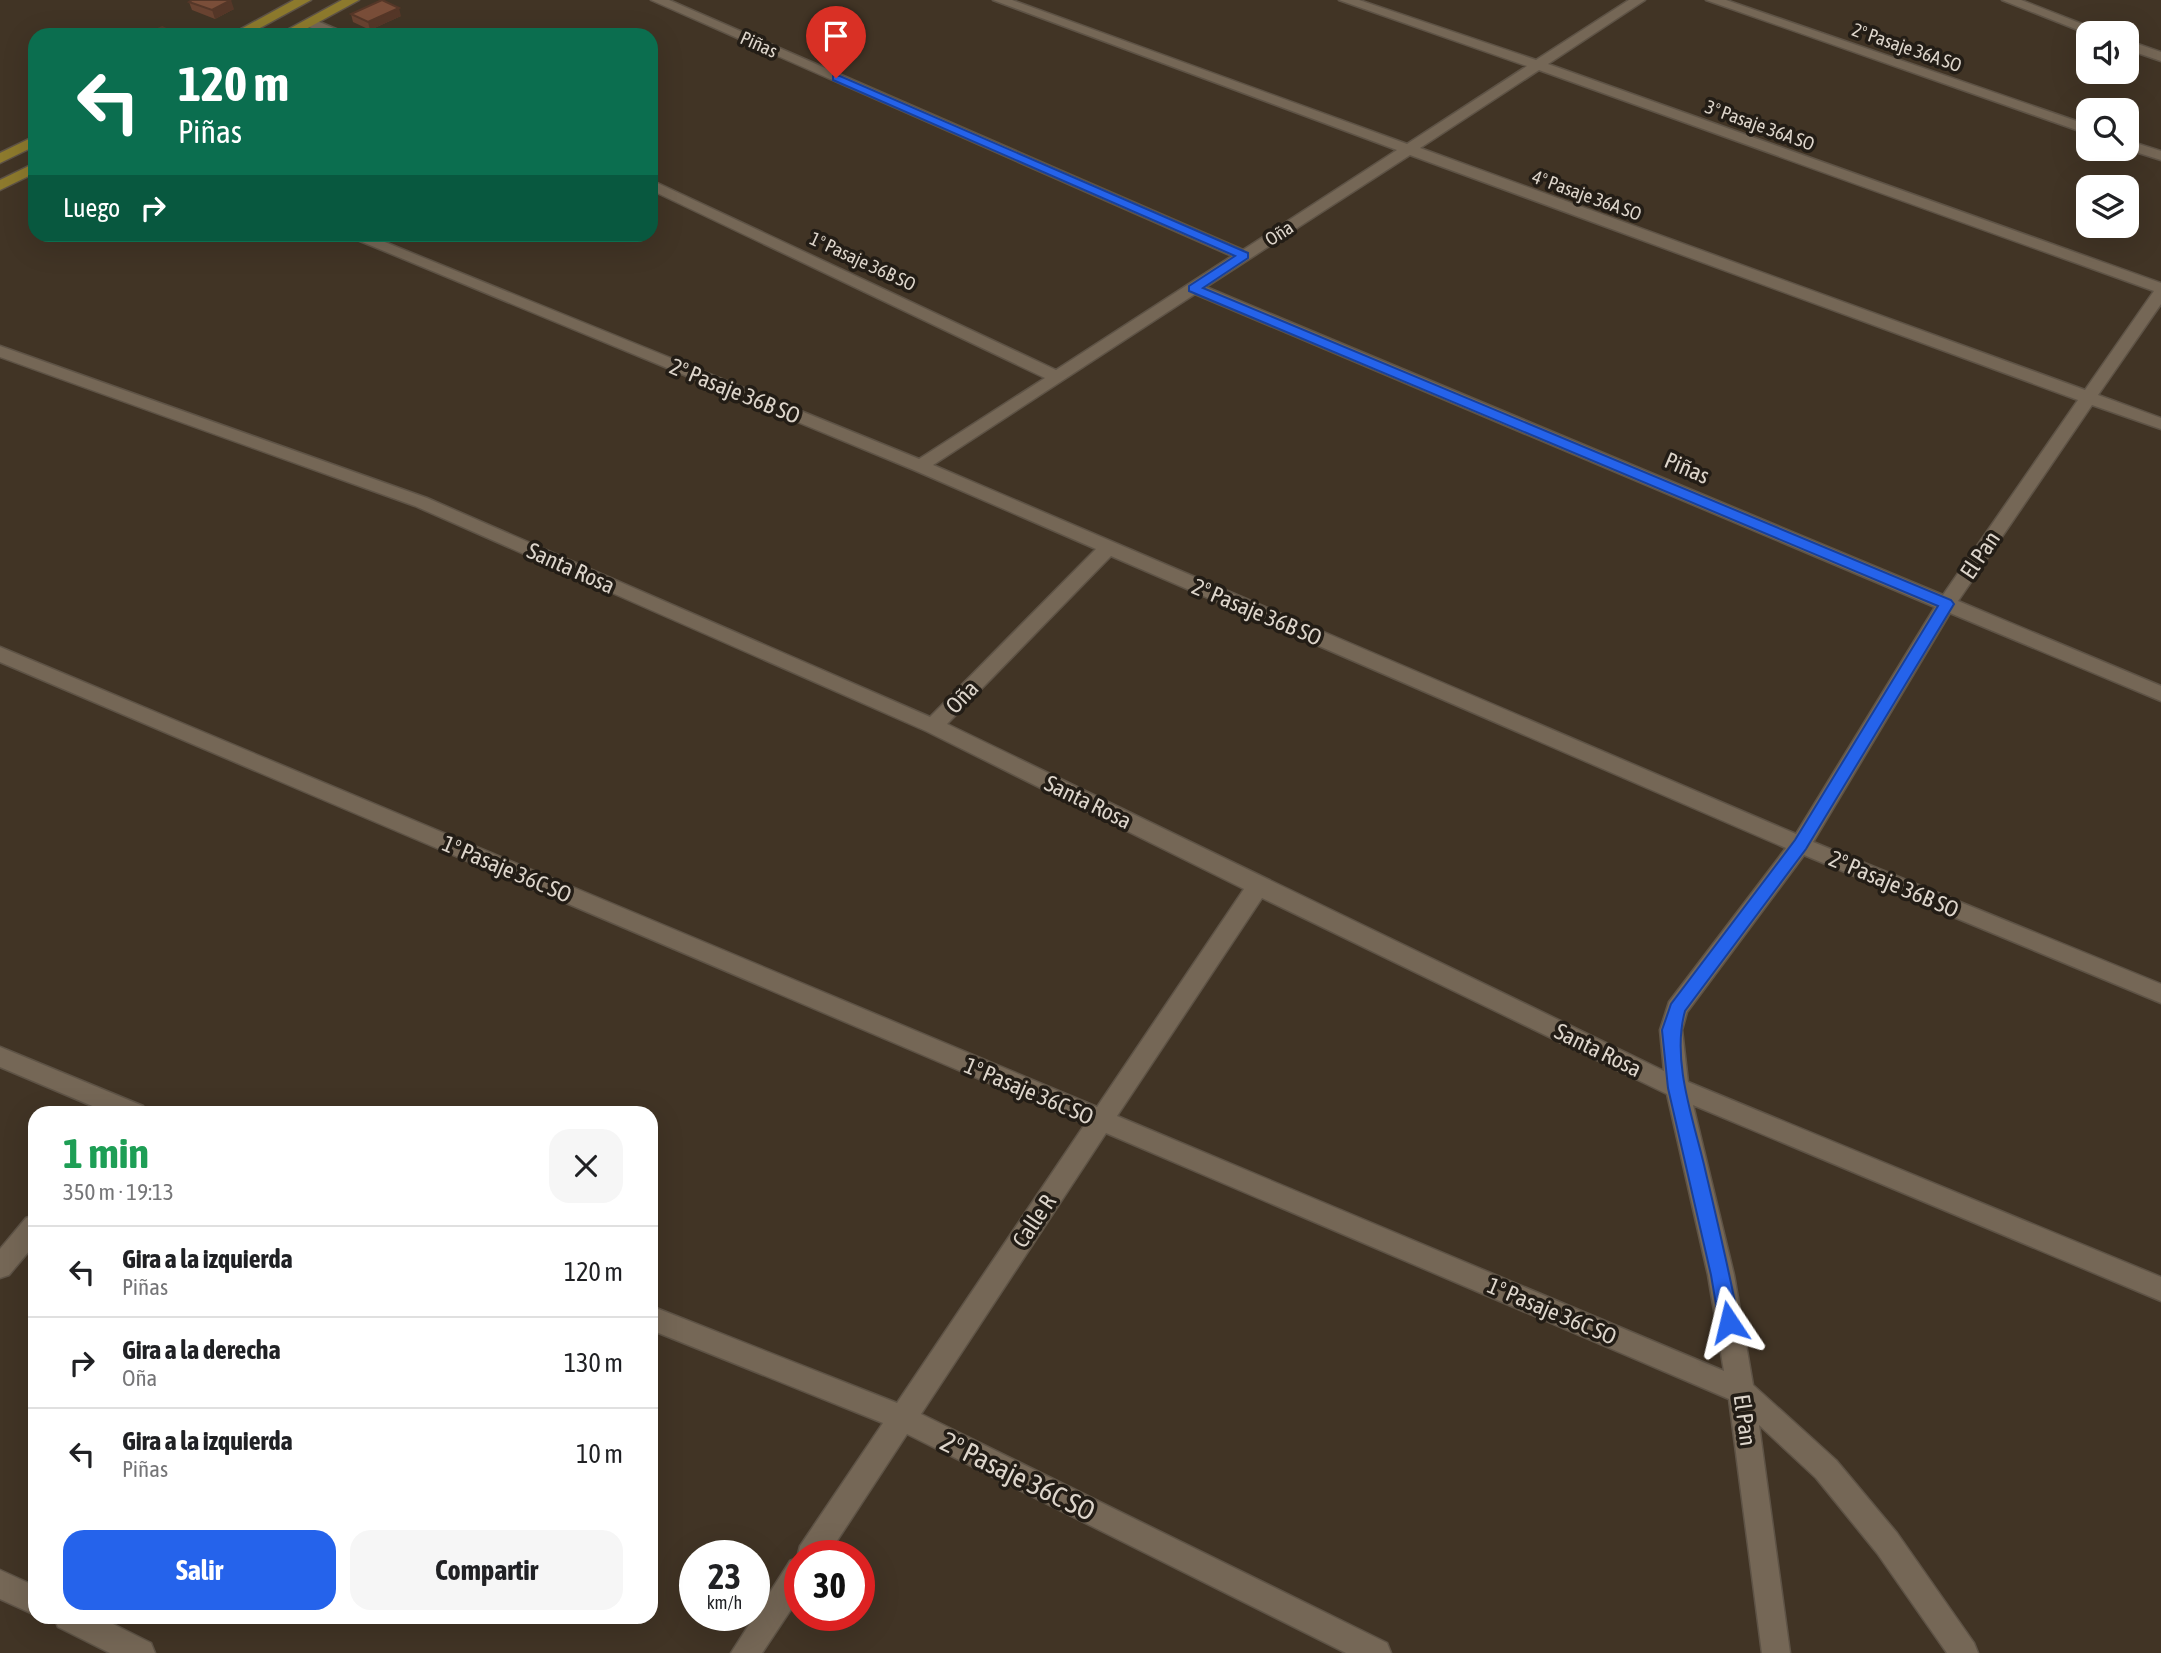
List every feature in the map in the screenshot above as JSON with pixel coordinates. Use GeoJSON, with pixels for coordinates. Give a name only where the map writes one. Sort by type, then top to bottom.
{"type":"FeatureCollection","features":[{"type":"Feature","properties":{"kind":"main road"},"geometry":{"type":"LineString","coordinates":[[250,28],[304,0]]}},
{"type":"Feature","properties":{"kind":"main road"},"geometry":{"type":"LineString","coordinates":[[298,28],[352,0]]}},
{"type":"Feature","properties":{"kind":"main road"},"geometry":{"type":"LineString","coordinates":[[0,159],[28,144]]}},
{"type":"Feature","properties":{"kind":"main road"},"geometry":{"type":"LineString","coordinates":[[0,186],[28,171]]}},
{"type":"Feature","properties":{"kind":"street","name":"Piñas"},"geometry":{"type":"LineString","coordinates":[[658,0],[1244,256]]}},
{"type":"Feature","properties":{"kind":"street","name":"4º Pasaje 36A SO"},"geometry":{"type":"LineString","coordinates":[[1000,0],[2161,424]]}},
{"type":"Feature","properties":{"kind":"street","name":"3º Pasaje 36A SO"},"geometry":{"type":"LineString","coordinates":[[1346,0],[1537,65],[2161,290]]}},
{"type":"Feature","properties":{"kind":"street","name":"Oña"},"geometry":{"type":"LineString","coordinates":[[920,466],[1638,0]]}},
{"type":"Feature","properties":{"kind":"street","name":"2º Pasaje 36A SO"},"geometry":{"type":"LineString","coordinates":[[1713,0],[2076,126]]}},
{"type":"Feature","properties":{"kind":"street"},"geometry":{"type":"LineString","coordinates":[[2009,0],[2076,25]]}},
{"type":"Feature","properties":{"kind":"street"},"geometry":{"type":"LineString","coordinates":[[310,22],[323,28]]}},
{"type":"Feature","properties":{"kind":"street"},"geometry":{"type":"LineString","coordinates":[[2139,49],[2161,57]]}},
{"type":"Feature","properties":{"kind":"street"},"geometry":{"type":"LineString","coordinates":[[2139,148],[2161,156]]}},
{"type":"Feature","properties":{"kind":"street","name":"1º Pasaje 36B SO"},"geometry":{"type":"LineString","coordinates":[[658,187],[1057,377]]}},
{"type":"Feature","properties":{"kind":"street","name":"2º Pasaje 36B SO"},"geometry":{"type":"LineString","coordinates":[[370,242],[920,466],[1800,845],[2161,994]]}},
{"type":"Feature","properties":{"kind":"street","name":"Piñas"},"geometry":{"type":"LineString","coordinates":[[1194,288],[2161,694]]}},
{"type":"Feature","properties":{"kind":"street","name":"El Pan"},"geometry":{"type":"LineString","coordinates":[[1776,1653],[1741,1391],[1721,1275],[1677,1088],[1671,1030],[1677,1009],[1800,845],[1946,604],[2161,290]]}},
{"type":"Feature","properties":{"kind":"street","name":"Santa Rosa"},"geometry":{"type":"LineString","coordinates":[[0,351],[421,502],[933,726],[1677,1088],[2161,1289]]}},
{"type":"Feature","properties":{"kind":"street","name":"Oña"},"geometry":{"type":"LineString","coordinates":[[933,726],[1108,548]]}},
{"type":"Feature","properties":{"kind":"street","name":"1º Pasaje 36C SO"},"geometry":{"type":"LineString","coordinates":[[0,654],[1741,1391],[1826,1469],[1887,1543],[1964,1653]]}},
{"type":"Feature","properties":{"kind":"street","name":"Calle R"},"geometry":{"type":"LineString","coordinates":[[821,1540],[1258,886]]}},
{"type":"Feature","properties":{"kind":"street"},"geometry":{"type":"LineString","coordinates":[[0,1057],[118,1106]]}},
{"type":"Feature","properties":{"kind":"street"},"geometry":{"type":"LineString","coordinates":[[0,1268],[28,1234]]}},
{"type":"Feature","properties":{"kind":"street","name":"2º Pasaje 36C SO"},"geometry":{"type":"LineString","coordinates":[[658,1321],[902,1418],[1377,1653]]}},
{"type":"Feature","properties":{"kind":"street"},"geometry":{"type":"LineString","coordinates":[[0,1584],[28,1598]]}},
{"type":"Feature","properties":{"kind":"street"},"geometry":{"type":"LineString","coordinates":[[745,1653],[784,1595]]}},
{"type":"Feature","properties":{"kind":"street"},"geometry":{"type":"LineString","coordinates":[[82,1624],[141,1653]]}},
{"type":"Feature","properties":{"kind":"building"},"geometry":{"type":"Polygon","coordinates":[[[231,0],[212,10],[189,2],[231,0]]]}},
{"type":"Feature","properties":{"kind":"building"},"geometry":{"type":"Polygon","coordinates":[[[382,0],[399,8],[368,22],[351,14],[382,0]]]}},
{"type":"Feature","properties":{"kind":"route"},"geometry":{"type":"LineString","coordinates":[[836,78],[1244,256],[1194,288],[1946,604],[1800,845],[1677,1009],[1671,1030],[1677,1088],[1721,1275],[1729,1322]]}}]}
